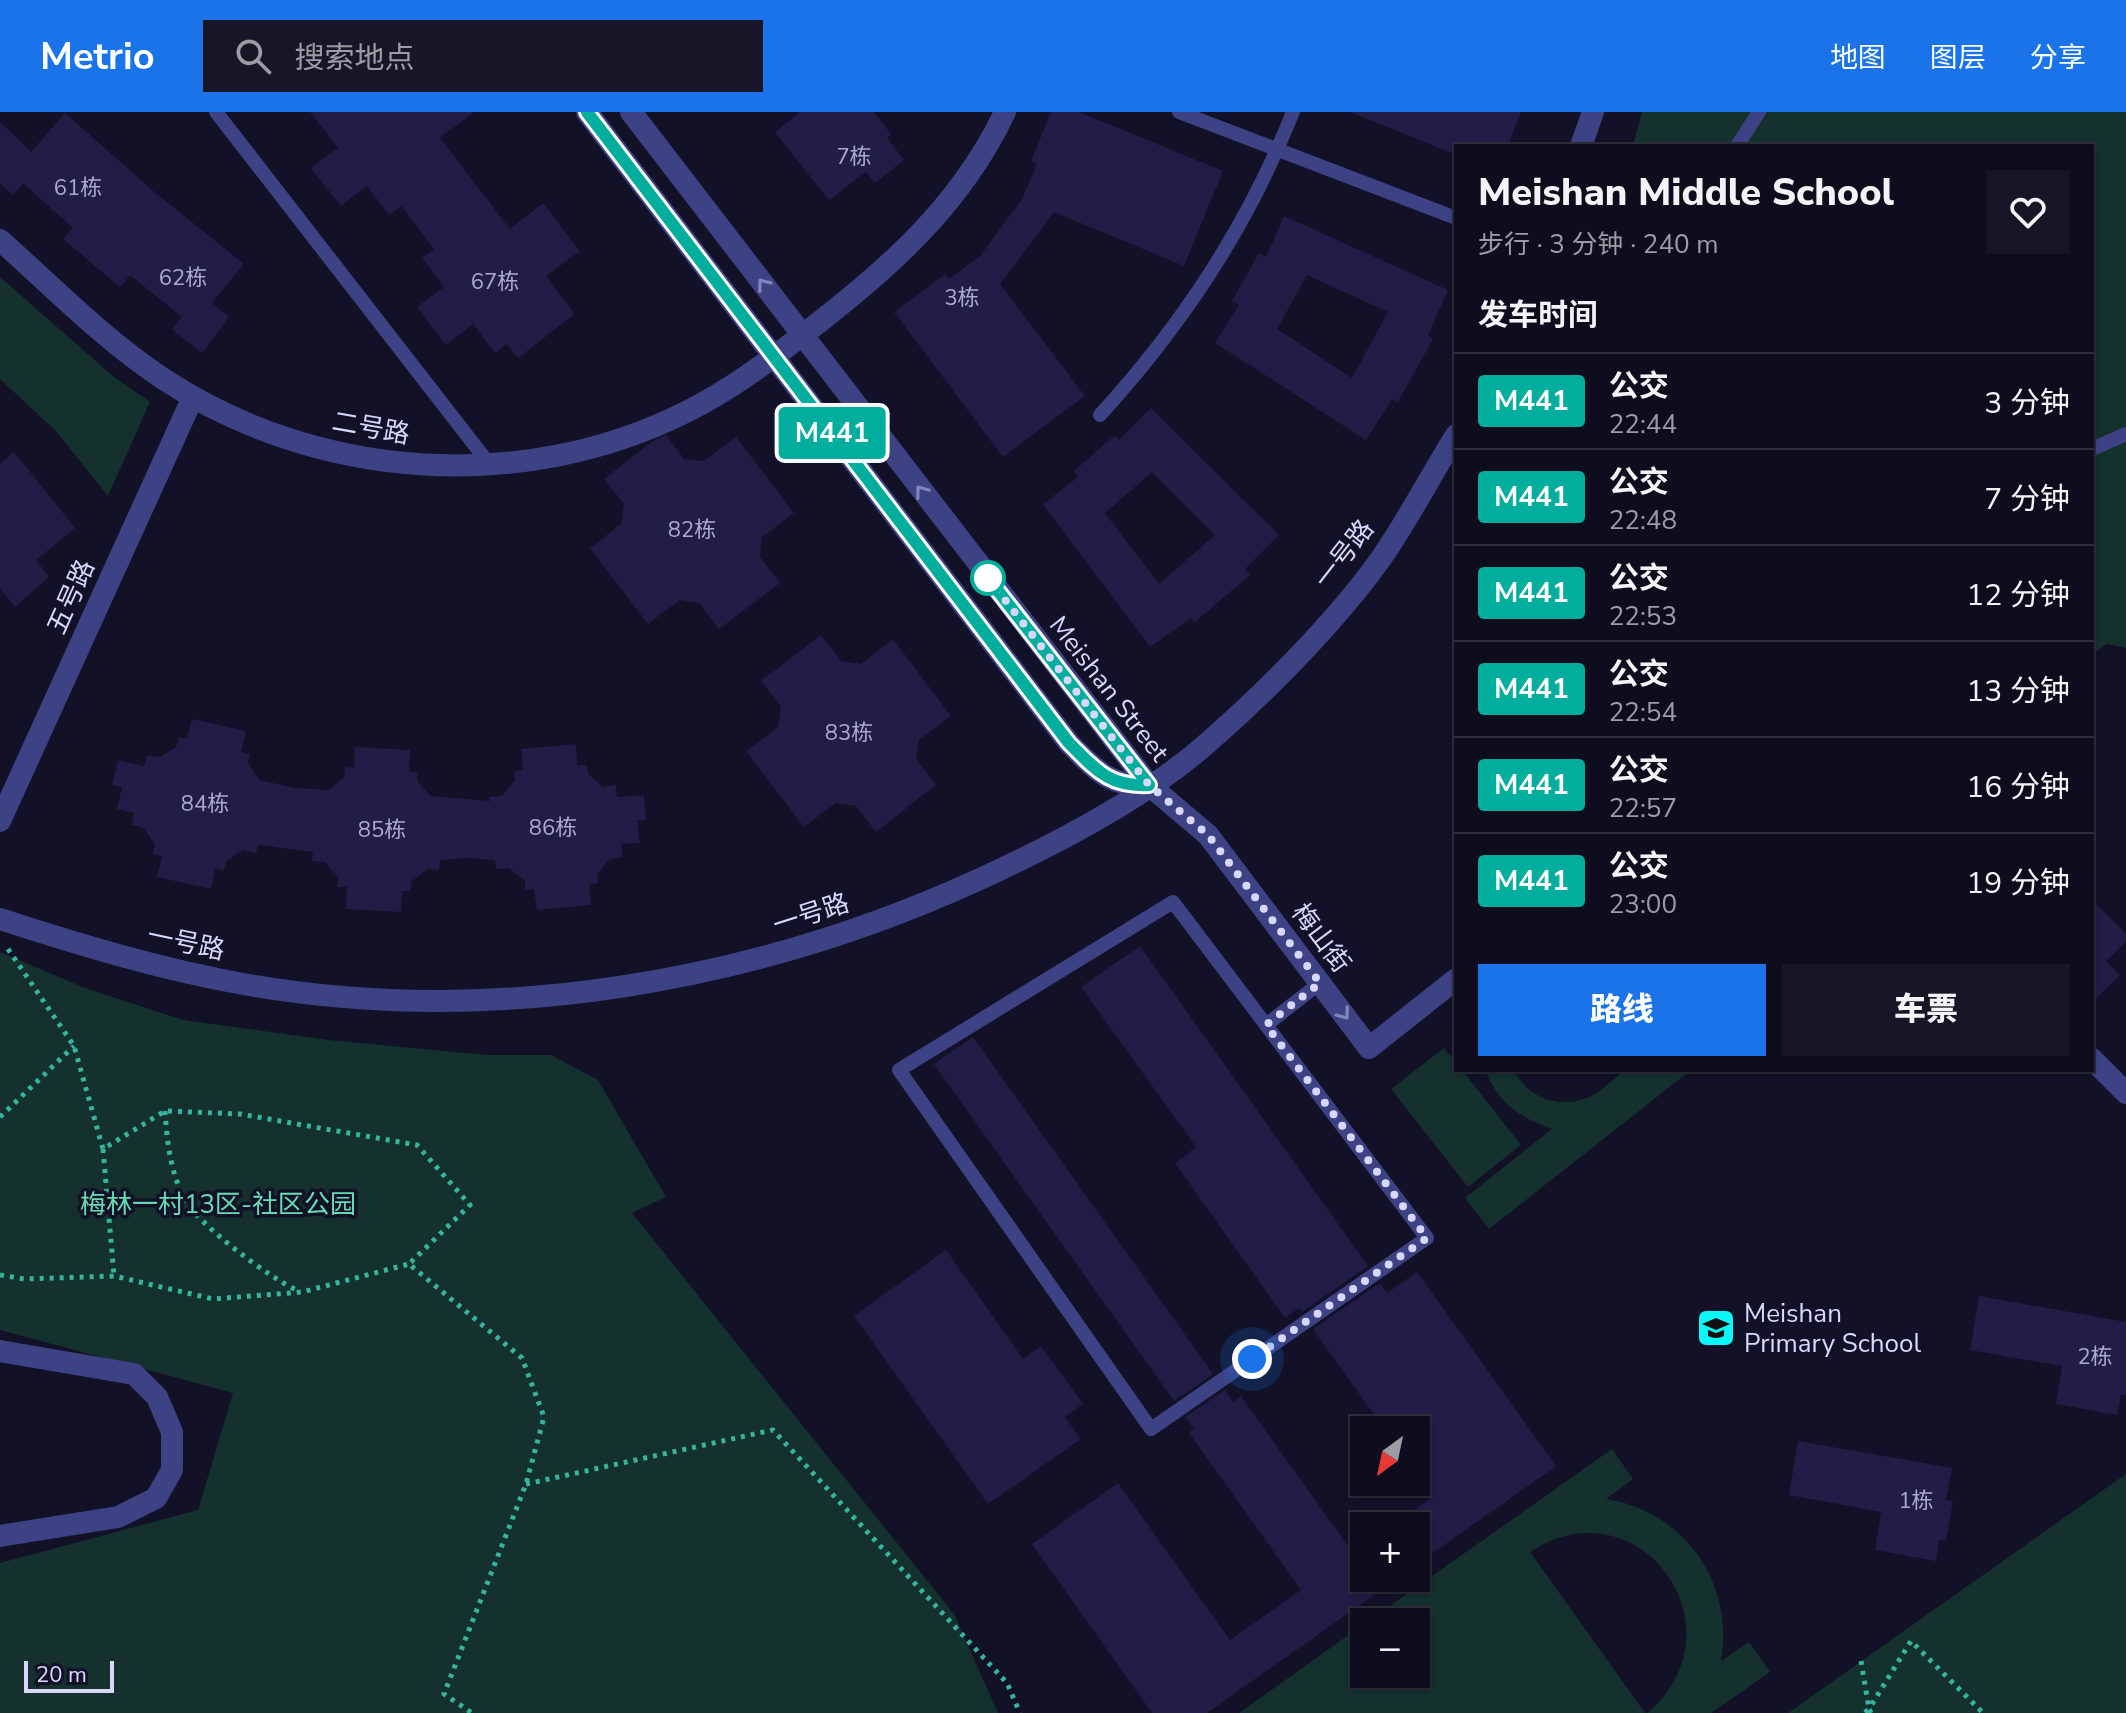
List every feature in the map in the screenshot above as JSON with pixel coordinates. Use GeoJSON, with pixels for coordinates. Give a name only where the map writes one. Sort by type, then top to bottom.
{"type":"FeatureCollection","features":[{"type":"Feature","properties":{"kind":"street","name":"Meishan Street"},"geometry":{"type":"LineString","coordinates":[[587,112],[1069,743],[1099,773],[1125,786],[1149,785]]}},
{"type":"Feature","properties":{"kind":"street","name":"Meishan Street"},"geometry":{"type":"LineString","coordinates":[[631,112],[1149,785]]}},
{"type":"Feature","properties":{"kind":"street","name":"二号路"},"geometry":{"type":"LineString","coordinates":[[0,240],[131,356],[193,397],[248,425],[306,445],[397,463],[490,465],[591,448],[640,432],[687,412],[774,357],[875,280],[931,224],[979,160],[1005,112]]}},
{"type":"Feature","properties":{"kind":"street"},"geometry":{"type":"LineString","coordinates":[[1582,144],[1593,112]]}},
{"type":"Feature","properties":{"kind":"street","name":"五号路"},"geometry":{"type":"LineString","coordinates":[[0,821],[193,397]]}},
{"type":"Feature","properties":{"kind":"street","name":"一号路"},"geometry":{"type":"LineString","coordinates":[[0,919],[113,956],[246,984],[381,998],[516,998],[635,985],[782,954],[911,911],[1033,854],[1149,785],[1201,749],[1282,674],[1381,558],[1454,438]]}},
{"type":"Feature","properties":{"kind":"street","name":"梅山街"},"geometry":{"type":"LineString","coordinates":[[1149,785],[1208,835],[1369,1048],[1454,981]]}},
{"type":"Feature","properties":{"kind":"street"},"geometry":{"type":"LineString","coordinates":[[2094,1061],[2126,1093]]}},
{"type":"Feature","properties":{"kind":"street"},"geometry":{"type":"LineString","coordinates":[[0,1351],[134,1374],[157,1397],[172,1432],[172,1470],[156,1498],[118,1517],[0,1536]]}},
{"type":"Feature","properties":{"kind":"lane"},"geometry":{"type":"LineString","coordinates":[[216,112],[490,465]]}},
{"type":"Feature","properties":{"kind":"lane"},"geometry":{"type":"LineString","coordinates":[[1179,112],[1454,217]]}},
{"type":"Feature","properties":{"kind":"lane"},"geometry":{"type":"LineString","coordinates":[[1100,415],[1171,333],[1203,289],[1232,243],[1293,112]]}},
{"type":"Feature","properties":{"kind":"lane"},"geometry":{"type":"LineString","coordinates":[[1738,144],[1759,112]]}},
{"type":"Feature","properties":{"kind":"lane"},"geometry":{"type":"LineString","coordinates":[[2094,448],[2126,434]]}},
{"type":"Feature","properties":{"kind":"lane"},"geometry":{"type":"LineString","coordinates":[[1173,902],[1266,1025],[1427,1238],[1151,1429],[899,1070],[1173,902]]}},
{"type":"Feature","properties":{"kind":"lane"},"geometry":{"type":"LineString","coordinates":[[1266,1025],[1320,983]]}},
{"type":"Feature","properties":{"kind":"path"},"geometry":{"type":"LineString","coordinates":[[0,937],[74,1046],[103,1149],[114,1276]]}},
{"type":"Feature","properties":{"kind":"path"},"geometry":{"type":"LineString","coordinates":[[0,1117],[74,1046]]}},
{"type":"Feature","properties":{"kind":"path"},"geometry":{"type":"LineString","coordinates":[[0,1275],[24,1279],[114,1276],[213,1299],[302,1292],[409,1264],[470,1205],[417,1145],[240,1114],[165,1111],[103,1149]]}},
{"type":"Feature","properties":{"kind":"path"},"geometry":{"type":"LineString","coordinates":[[165,1111],[169,1155],[184,1200],[239,1252],[283,1285],[302,1292]]}},
{"type":"Feature","properties":{"kind":"path"},"geometry":{"type":"LineString","coordinates":[[409,1264],[522,1358],[544,1417],[526,1484],[444,1694],[472,1713]]}},
{"type":"Feature","properties":{"kind":"path"},"geometry":{"type":"LineString","coordinates":[[526,1484],[773,1430],[1007,1683],[1020,1713]]}},
{"type":"Feature","properties":{"kind":"path"},"geometry":{"type":"LineString","coordinates":[[1868,1712],[1911,1641],[1983,1713]]}},
{"type":"Feature","properties":{"kind":"path"},"geometry":{"type":"LineString","coordinates":[[1861,1661],[1868,1712]]}},
{"type":"Feature","properties":{"kind":"green space"},"geometry":{"type":"Polygon","coordinates":[[[1642,112],[2126,112],[2126,648],[2107,644],[2094,653],[2094,144],[1634,144],[1642,112]]]}},
{"type":"Feature","properties":{"kind":"green space"},"geometry":{"type":"Polygon","coordinates":[[[0,277],[114,377],[150,402],[108,496],[56,431],[0,379],[0,277]]]}},
{"type":"Feature","properties":{"kind":"green space","name":"梅林一村13区-社区公园"},"geometry":{"type":"Polygon","coordinates":[[[0,952],[85,988],[183,1020],[328,1040],[487,1055],[551,1055],[598,1080],[666,1197],[632,1213],[954,1614],[998,1713],[0,1713],[0,1563],[198,1510],[233,1393],[0,1330],[0,952]]]}},
{"type":"Feature","properties":{"kind":"green space"},"geometry":{"type":"Polygon","coordinates":[[[1444,1048],[1454,1060],[1454,1072],[1464,1072],[1521,1145],[1468,1187],[1391,1089],[1444,1048]]]}},
{"type":"Feature","properties":{"kind":"green space"},"geometry":{"type":"Polygon","coordinates":[[[1486,1072],[1515,1072],[1530,1090],[1563,1102],[1587,1098],[1624,1072],[1688,1072],[1489,1229],[1465,1198],[1552,1129],[1511,1108],[1486,1072]]]}},
{"type":"Feature","properties":{"kind":"green space"},"geometry":{"type":"Polygon","coordinates":[[[1612,1449],[1633,1479],[1606,1499],[1634,1506],[1659,1518],[1680,1535],[1698,1555],[1720,1604],[1723,1632],[1721,1661],[1749,1642],[1770,1672],[1711,1713],[1648,1713],[1676,1678],[1686,1641],[1682,1605],[1666,1573],[1640,1549],[1607,1535],[1570,1535],[1530,1552],[1645,1713],[1239,1713],[1350,1634],[1350,1688],[1430,1688],[1430,1608],[1387,1608],[1409,1592],[1430,1592],[1430,1578],[1612,1449]]]}},
{"type":"Feature","properties":{"kind":"green space"},"geometry":{"type":"Polygon","coordinates":[[[2126,1474],[2126,1713],[1788,1713],[2126,1474]]]}},
{"type":"Feature","properties":{"kind":"building"},"geometry":{"type":"Polygon","coordinates":[[[310,112],[474,112],[440,138],[510,229],[543,203],[580,251],[546,276],[575,314],[518,358],[507,344],[495,353],[473,324],[446,345],[417,307],[444,287],[422,258],[434,249],[401,206],[389,215],[367,186],[341,206],[311,168],[338,148],[310,112]]]}},
{"type":"Feature","properties":{"kind":"building"},"geometry":{"type":"Polygon","coordinates":[[[800,112],[874,112],[891,134],[887,138],[904,160],[875,183],[866,172],[829,200],[775,132],[800,112]]]}},
{"type":"Feature","properties":{"kind":"building"},"geometry":{"type":"Polygon","coordinates":[[[1051,112],[1079,112],[1223,171],[1184,266],[1054,212],[1000,284],[1085,396],[1003,457],[894,312],[945,274],[949,279],[980,256],[1022,199],[1037,164],[1031,161],[1051,112]]]}},
{"type":"Feature","properties":{"kind":"building"},"geometry":{"type":"Polygon","coordinates":[[[1350,112],[1521,112],[1509,144],[1454,144],[1454,154],[1350,112]]]}},
{"type":"Feature","properties":{"kind":"building"},"geometry":{"type":"Polygon","coordinates":[[[65,113],[152,190],[244,264],[212,303],[229,317],[202,353],[172,329],[182,317],[130,275],[120,287],[63,239],[73,228],[23,183],[13,195],[0,183],[0,122],[31,152],[65,113]]]}},
{"type":"Feature","properties":{"kind":"building"},"geometry":{"type":"Polygon","coordinates":[[[1284,216],[1448,290],[1428,335],[1433,339],[1398,402],[1392,399],[1366,440],[1215,343],[1239,305],[1232,301],[1259,253],[1266,257],[1284,216]],[[1307,275],[1277,329],[1352,378],[1388,312],[1307,275]]]}},
{"type":"Feature","properties":{"kind":"building"},"geometry":{"type":"Polygon","coordinates":[[[1151,408],[1279,535],[1245,569],[1250,575],[1195,622],[1191,618],[1150,647],[1043,504],[1078,477],[1074,471],[1115,435],[1119,440],[1151,408]],[[1152,472],[1105,513],[1159,584],[1215,535],[1152,472]]]}},
{"type":"Feature","properties":{"kind":"building"},"geometry":{"type":"Polygon","coordinates":[[[666,435],[684,459],[704,461],[736,437],[794,513],[762,537],[760,557],[780,583],[719,629],[699,603],[680,600],[648,624],[590,548],[621,524],[624,504],[604,479],[653,441],[666,435]]]}},
{"type":"Feature","properties":{"kind":"building"},"geometry":{"type":"Polygon","coordinates":[[[14,452],[75,528],[36,560],[49,577],[15,607],[0,588],[0,464],[14,452]]]}},
{"type":"Feature","properties":{"kind":"building"},"geometry":{"type":"Polygon","coordinates":[[[821,635],[841,661],[861,664],[893,639],[951,716],[919,740],[916,759],[936,785],[876,832],[856,806],[836,803],[804,827],[746,751],[778,727],[781,707],[761,681],[821,635]]]}},
{"type":"Feature","properties":{"kind":"building"},"geometry":{"type":"Polygon","coordinates":[[[192,719],[246,731],[241,752],[250,754],[248,763],[259,780],[295,788],[329,790],[344,777],[345,767],[354,768],[355,747],[410,750],[409,772],[418,772],[417,781],[431,796],[490,801],[489,797],[502,796],[515,780],[514,771],[523,770],[521,749],[576,744],[577,765],[587,765],[588,774],[603,787],[616,785],[617,797],[644,795],[646,820],[637,820],[640,843],[621,844],[623,857],[610,859],[597,874],[598,883],[589,884],[591,905],[537,910],[534,889],[525,890],[525,881],[509,868],[496,869],[495,860],[467,858],[440,860],[439,870],[427,869],[411,882],[411,891],[402,891],[401,912],[346,909],[347,887],[338,887],[338,877],[325,862],[312,861],[313,852],[258,845],[256,853],[243,850],[226,861],[224,870],[215,868],[211,889],[157,877],[162,856],[153,854],[155,845],[144,828],[132,825],[134,813],[117,809],[122,787],[112,785],[118,760],[144,766],[147,755],[160,757],[176,747],[179,737],[187,739],[192,719]]]}},
{"type":"Feature","properties":{"kind":"building"},"geometry":{"type":"Polygon","coordinates":[[[2094,902],[2126,934],[2126,942],[2106,961],[2120,975],[2094,1000],[2094,902]]]}},
{"type":"Feature","properties":{"kind":"building"},"geometry":{"type":"Polygon","coordinates":[[[1140,946],[1368,1266],[1302,1312],[1299,1308],[1285,1318],[1175,1163],[1196,1147],[1081,987],[1140,946]]]}},
{"type":"Feature","properties":{"kind":"building"},"geometry":{"type":"Polygon","coordinates":[[[973,1037],[1213,1374],[1174,1401],[934,1064],[973,1037]]]}},
{"type":"Feature","properties":{"kind":"building"},"geometry":{"type":"Polygon","coordinates":[[[946,1250],[1023,1359],[1041,1346],[1083,1404],[1065,1417],[1081,1439],[988,1504],[854,1316],[946,1250]]]}},
{"type":"Feature","properties":{"kind":"building"},"geometry":{"type":"Polygon","coordinates":[[[1417,1272],[1556,1466],[1430,1555],[1430,1512],[1411,1512],[1433,1497],[1430,1493],[1430,1416],[1375,1416],[1313,1329],[1380,1283],[1387,1293],[1417,1272]]]}},
{"type":"Feature","properties":{"kind":"building"},"geometry":{"type":"Polygon","coordinates":[[[1979,1296],[2126,1322],[2126,1395],[2121,1395],[2117,1415],[2056,1404],[2062,1366],[1970,1350],[1979,1296]]]}},
{"type":"Feature","properties":{"kind":"building"},"geometry":{"type":"Polygon","coordinates":[[[1225,1390],[1233,1402],[1241,1396],[1350,1549],[1350,1592],[1378,1592],[1356,1608],[1350,1608],[1350,1612],[1207,1713],[1152,1713],[1032,1544],[1118,1483],[1230,1640],[1301,1590],[1189,1433],[1194,1429],[1185,1417],[1225,1390]]]}},
{"type":"Feature","properties":{"kind":"building"},"geometry":{"type":"Polygon","coordinates":[[[1798,1441],[1952,1468],[1946,1500],[1953,1501],[1946,1541],[1939,1540],[1936,1561],[1875,1550],[1881,1512],[1789,1495],[1798,1441]]]}},
{"type":"Feature","properties":{"kind":"bus line","name":"M441"},"geometry":{"type":"LineString","coordinates":[[587,112],[1069,743],[1099,773],[1125,786],[1149,785],[988,578]]}},
{"type":"Feature","properties":{"kind":"place","name":"Meishan Primary School"},"geometry":{"type":"Point","coordinates":[1716,1328]}},
{"type":"Feature","properties":{"kind":"route"},"geometry":{"type":"LineString","coordinates":[[988,578],[1149,785],[1208,835],[1320,983],[1266,1025],[1427,1238],[1252,1359]]}}]}
